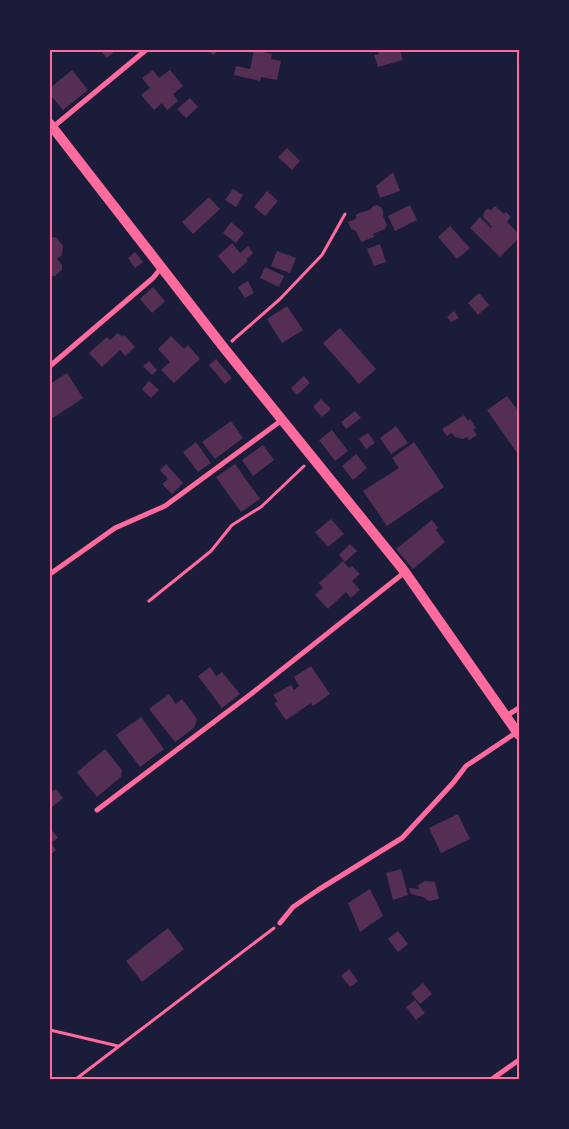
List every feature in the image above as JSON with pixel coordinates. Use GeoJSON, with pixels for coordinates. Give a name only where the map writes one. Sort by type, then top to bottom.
{"type":"FeatureCollection","features":[{"type":"Feature","properties":{"kind":"main road"},"geometry":{"type":"LineString","coordinates":[[51,125],[224,348],[405,572],[518,734]]}},
{"type":"Feature","properties":{"kind":"street"},"geometry":{"type":"LineString","coordinates":[[51,125],[146,50]]}},
{"type":"Feature","properties":{"kind":"street"},"geometry":{"type":"LineString","coordinates":[[50,366],[153,278],[161,268]]}},
{"type":"Feature","properties":{"kind":"street"},"geometry":{"type":"LineString","coordinates":[[50,574],[115,528],[165,506],[282,419]]}},
{"type":"Feature","properties":{"kind":"street"},"geometry":{"type":"LineString","coordinates":[[97,810],[251,694],[405,572]]}},
{"type":"Feature","properties":{"kind":"street"},"geometry":{"type":"LineString","coordinates":[[506,716],[519,708]]}},
{"type":"Feature","properties":{"kind":"street"},"geometry":{"type":"LineString","coordinates":[[280,924],[293,907],[402,838],[454,783],[466,766],[518,734]]}},
{"type":"Feature","properties":{"kind":"street"},"geometry":{"type":"LineString","coordinates":[[492,1079],[519,1060]]}},
{"type":"Feature","properties":{"kind":"path"},"geometry":{"type":"LineString","coordinates":[[224,348],[280,299],[322,255],[345,214]]}},
{"type":"Feature","properties":{"kind":"path"},"geometry":{"type":"LineString","coordinates":[[148,601],[211,551],[232,525],[261,507],[313,457]]}},
{"type":"Feature","properties":{"kind":"path"},"geometry":{"type":"LineString","coordinates":[[76,1079],[280,924]]}},
{"type":"Feature","properties":{"kind":"path"},"geometry":{"type":"LineString","coordinates":[[50,1030],[119,1046]]}},
{"type":"Feature","properties":{"kind":"building"},"geometry":{"type":"Polygon","coordinates":[[[100,50],[116,50],[107,58],[100,50]]]}},
{"type":"Feature","properties":{"kind":"building"},"geometry":{"type":"Polygon","coordinates":[[[207,50],[218,50],[214,55],[207,50]]]}},
{"type":"Feature","properties":{"kind":"building"},"geometry":{"type":"Polygon","coordinates":[[[254,50],[272,54],[271,59],[281,61],[277,80],[261,77],[260,81],[234,75],[236,66],[250,69],[254,50]]]}},
{"type":"Feature","properties":{"kind":"building"},"geometry":{"type":"Polygon","coordinates":[[[377,50],[400,50],[403,60],[378,67],[374,55],[379,54],[377,50]]]}},
{"type":"Feature","properties":{"kind":"building"},"geometry":{"type":"Polygon","coordinates":[[[72,70],[88,90],[63,110],[50,95],[50,88],[72,70]]]}},
{"type":"Feature","properties":{"kind":"building"},"geometry":{"type":"Polygon","coordinates":[[[153,70],[159,78],[170,70],[183,86],[173,94],[178,101],[167,110],[162,103],[154,110],[141,95],[150,88],[142,78],[153,70]]]}},
{"type":"Feature","properties":{"kind":"building"},"geometry":{"type":"Polygon","coordinates":[[[190,98],[198,107],[186,118],[177,109],[190,98]]]}},
{"type":"Feature","properties":{"kind":"building"},"geometry":{"type":"Polygon","coordinates":[[[287,148],[300,161],[292,170],[278,157],[287,148]]]}},
{"type":"Feature","properties":{"kind":"building"},"geometry":{"type":"Polygon","coordinates":[[[393,172],[400,191],[380,198],[376,186],[393,172]]]}},
{"type":"Feature","properties":{"kind":"building"},"geometry":{"type":"Polygon","coordinates":[[[233,189],[243,195],[236,207],[225,200],[233,189]]]}},
{"type":"Feature","properties":{"kind":"building"},"geometry":{"type":"Polygon","coordinates":[[[267,191],[278,201],[265,216],[254,207],[267,191]]]}},
{"type":"Feature","properties":{"kind":"building"},"geometry":{"type":"Polygon","coordinates":[[[209,197],[220,209],[193,234],[182,222],[209,197]]]}},
{"type":"Feature","properties":{"kind":"building"},"geometry":{"type":"Polygon","coordinates":[[[377,205],[383,211],[387,225],[385,229],[373,234],[374,237],[361,242],[356,231],[351,229],[348,222],[356,219],[356,215],[359,213],[370,210],[373,206],[377,205]]]}},
{"type":"Feature","properties":{"kind":"building"},"geometry":{"type":"Polygon","coordinates":[[[410,205],[417,220],[395,231],[388,216],[410,205]]]}},
{"type":"Feature","properties":{"kind":"building"},"geometry":{"type":"Polygon","coordinates":[[[495,206],[511,217],[507,222],[519,234],[519,238],[500,257],[470,228],[480,217],[491,228],[483,217],[487,209],[491,210],[495,206]]]}},
{"type":"Feature","properties":{"kind":"building"},"geometry":{"type":"Polygon","coordinates":[[[231,222],[244,233],[236,243],[223,233],[231,222]]]}},
{"type":"Feature","properties":{"kind":"building"},"geometry":{"type":"Polygon","coordinates":[[[450,226],[470,248],[457,259],[438,237],[450,226]]]}},
{"type":"Feature","properties":{"kind":"building"},"geometry":{"type":"Polygon","coordinates":[[[53,237],[57,238],[63,246],[62,255],[57,259],[62,265],[62,270],[55,276],[50,276],[50,240],[53,237]]]}},
{"type":"Feature","properties":{"kind":"building"},"geometry":{"type":"Polygon","coordinates":[[[232,243],[240,253],[248,246],[253,253],[246,259],[248,261],[233,274],[218,256],[232,243]]]}},
{"type":"Feature","properties":{"kind":"building"},"geometry":{"type":"Polygon","coordinates":[[[380,244],[386,262],[374,266],[367,249],[380,244]]]}},
{"type":"Feature","properties":{"kind":"building"},"geometry":{"type":"Polygon","coordinates":[[[277,251],[296,258],[290,273],[271,266],[277,251]]]}},
{"type":"Feature","properties":{"kind":"building"},"geometry":{"type":"Polygon","coordinates":[[[135,252],[143,262],[135,268],[128,258],[135,252]]]}},
{"type":"Feature","properties":{"kind":"building"},"geometry":{"type":"Polygon","coordinates":[[[265,267],[284,276],[279,287],[260,278],[265,267]]]}},
{"type":"Feature","properties":{"kind":"building"},"geometry":{"type":"Polygon","coordinates":[[[248,281],[254,293],[245,298],[238,287],[248,281]]]}},
{"type":"Feature","properties":{"kind":"building"},"geometry":{"type":"Polygon","coordinates":[[[153,287],[165,301],[152,313],[140,299],[153,287]]]}},
{"type":"Feature","properties":{"kind":"building"},"geometry":{"type":"Polygon","coordinates":[[[479,293],[489,305],[478,315],[468,303],[479,293]]]}},
{"type":"Feature","properties":{"kind":"building"},"geometry":{"type":"Polygon","coordinates":[[[287,306],[303,330],[282,343],[267,319],[287,306]]]}},
{"type":"Feature","properties":{"kind":"building"},"geometry":{"type":"Polygon","coordinates":[[[454,311],[459,318],[451,322],[447,317],[454,311]]]}},
{"type":"Feature","properties":{"kind":"building"},"geometry":{"type":"Polygon","coordinates":[[[340,328],[376,369],[359,384],[323,343],[340,328]]]}},
{"type":"Feature","properties":{"kind":"building"},"geometry":{"type":"Polygon","coordinates":[[[118,333],[122,337],[124,335],[135,347],[125,356],[120,350],[102,367],[89,353],[107,337],[110,340],[118,333]]]}},
{"type":"Feature","properties":{"kind":"building"},"geometry":{"type":"Polygon","coordinates":[[[171,336],[184,349],[188,345],[200,359],[174,383],[161,370],[170,362],[158,349],[171,336]]]}},
{"type":"Feature","properties":{"kind":"building"},"geometry":{"type":"Polygon","coordinates":[[[216,359],[232,378],[225,384],[209,365],[216,359]]]}},
{"type":"Feature","properties":{"kind":"building"},"geometry":{"type":"Polygon","coordinates":[[[149,361],[157,370],[152,375],[143,366],[149,361]]]}},
{"type":"Feature","properties":{"kind":"building"},"geometry":{"type":"Polygon","coordinates":[[[67,373],[83,398],[53,418],[50,414],[50,384],[67,373]]]}},
{"type":"Feature","properties":{"kind":"building"},"geometry":{"type":"Polygon","coordinates":[[[304,376],[310,383],[297,395],[291,388],[304,376]]]}},
{"type":"Feature","properties":{"kind":"building"},"geometry":{"type":"Polygon","coordinates":[[[149,381],[159,390],[151,398],[142,389],[149,381]]]}},
{"type":"Feature","properties":{"kind":"building"},"geometry":{"type":"Polygon","coordinates":[[[507,396],[519,412],[519,451],[517,453],[487,410],[507,396]]]}},
{"type":"Feature","properties":{"kind":"building"},"geometry":{"type":"Polygon","coordinates":[[[321,399],[331,409],[322,417],[313,407],[321,399]]]}},
{"type":"Feature","properties":{"kind":"building"},"geometry":{"type":"Polygon","coordinates":[[[355,411],[361,418],[346,429],[341,422],[355,411]]]}},
{"type":"Feature","properties":{"kind":"building"},"geometry":{"type":"Polygon","coordinates":[[[464,415],[468,421],[470,419],[476,428],[473,429],[477,435],[469,440],[467,437],[463,439],[455,437],[452,433],[447,436],[442,429],[464,415]]]}},
{"type":"Feature","properties":{"kind":"building"},"geometry":{"type":"Polygon","coordinates":[[[231,421],[243,438],[215,459],[202,442],[231,421]]]}},
{"type":"Feature","properties":{"kind":"building"},"geometry":{"type":"Polygon","coordinates":[[[396,426],[408,443],[391,454],[380,438],[396,426]]]}},
{"type":"Feature","properties":{"kind":"building"},"geometry":{"type":"Polygon","coordinates":[[[332,430],[348,451],[335,461],[319,440],[332,430]]]}},
{"type":"Feature","properties":{"kind":"building"},"geometry":{"type":"Polygon","coordinates":[[[368,433],[375,443],[366,449],[359,439],[368,433]]]}},
{"type":"Feature","properties":{"kind":"building"},"geometry":{"type":"Polygon","coordinates":[[[196,442],[211,463],[198,472],[183,452],[196,442]]]}},
{"type":"Feature","properties":{"kind":"building"},"geometry":{"type":"Polygon","coordinates":[[[414,442],[444,487],[387,526],[363,491],[399,468],[392,458],[414,442]]]}},
{"type":"Feature","properties":{"kind":"building"},"geometry":{"type":"Polygon","coordinates":[[[263,445],[274,460],[253,476],[242,460],[263,445]]]}},
{"type":"Feature","properties":{"kind":"building"},"geometry":{"type":"Polygon","coordinates":[[[356,454],[367,468],[353,480],[342,466],[356,454]]]}},
{"type":"Feature","properties":{"kind":"building"},"geometry":{"type":"Polygon","coordinates":[[[166,464],[183,483],[172,494],[162,484],[168,479],[160,470],[166,464]]]}},
{"type":"Feature","properties":{"kind":"building"},"geometry":{"type":"Polygon","coordinates":[[[235,464],[260,499],[241,512],[216,477],[235,464]]]}},
{"type":"Feature","properties":{"kind":"building"},"geometry":{"type":"Polygon","coordinates":[[[331,519],[344,534],[328,547],[315,532],[331,519]]]}},
{"type":"Feature","properties":{"kind":"building"},"geometry":{"type":"Polygon","coordinates":[[[432,520],[438,528],[436,530],[445,542],[413,569],[396,549],[432,520]]]}},
{"type":"Feature","properties":{"kind":"building"},"geometry":{"type":"Polygon","coordinates":[[[350,544],[357,551],[345,562],[339,555],[350,544]]]}},
{"type":"Feature","properties":{"kind":"building"},"geometry":{"type":"Polygon","coordinates":[[[343,561],[349,568],[352,566],[360,574],[352,581],[360,590],[351,598],[346,592],[328,609],[315,595],[323,588],[319,583],[343,561]]]}},
{"type":"Feature","properties":{"kind":"building"},"geometry":{"type":"Polygon","coordinates":[[[311,666],[330,694],[313,706],[311,703],[286,720],[274,703],[278,701],[273,695],[291,685],[294,690],[299,686],[294,677],[311,666]]]}},
{"type":"Feature","properties":{"kind":"building"},"geometry":{"type":"Polygon","coordinates":[[[210,667],[216,676],[222,672],[240,694],[222,708],[198,676],[210,667]]]}},
{"type":"Feature","properties":{"kind":"building"},"geometry":{"type":"Polygon","coordinates":[[[169,694],[176,704],[182,699],[197,719],[194,728],[175,742],[149,709],[169,694]]]}},
{"type":"Feature","properties":{"kind":"building"},"geometry":{"type":"Polygon","coordinates":[[[141,717],[164,749],[140,767],[116,735],[141,717]]]}},
{"type":"Feature","properties":{"kind":"building"},"geometry":{"type":"Polygon","coordinates":[[[105,749],[122,770],[121,777],[97,797],[77,772],[105,749]]]}},
{"type":"Feature","properties":{"kind":"building"},"geometry":{"type":"Polygon","coordinates":[[[56,789],[63,798],[50,809],[50,793],[56,789]]]}},
{"type":"Feature","properties":{"kind":"building"},"geometry":{"type":"Polygon","coordinates":[[[458,814],[470,839],[441,853],[429,828],[458,814]]]}},
{"type":"Feature","properties":{"kind":"building"},"geometry":{"type":"Polygon","coordinates":[[[50,828],[58,838],[51,843],[56,850],[50,855],[50,828]]]}},
{"type":"Feature","properties":{"kind":"building"},"geometry":{"type":"Polygon","coordinates":[[[401,869],[408,895],[393,900],[386,873],[401,869]]]}},
{"type":"Feature","properties":{"kind":"building"},"geometry":{"type":"Polygon","coordinates":[[[425,881],[435,882],[439,899],[429,901],[423,897],[411,894],[409,888],[419,889],[418,885],[425,881]]]}},
{"type":"Feature","properties":{"kind":"building"},"geometry":{"type":"Polygon","coordinates":[[[370,889],[383,916],[360,932],[348,903],[370,889]]]}},
{"type":"Feature","properties":{"kind":"building"},"geometry":{"type":"Polygon","coordinates":[[[168,928],[184,949],[142,982],[126,961],[168,928]]]}},
{"type":"Feature","properties":{"kind":"building"},"geometry":{"type":"Polygon","coordinates":[[[398,931],[408,944],[398,952],[388,939],[398,931]]]}},
{"type":"Feature","properties":{"kind":"building"},"geometry":{"type":"Polygon","coordinates":[[[349,969],[358,981],[350,987],[341,976],[349,969]]]}},
{"type":"Feature","properties":{"kind":"building"},"geometry":{"type":"Polygon","coordinates":[[[423,983],[432,994],[420,1004],[411,993],[423,983]]]}},
{"type":"Feature","properties":{"kind":"building"},"geometry":{"type":"Polygon","coordinates":[[[415,1000],[425,1013],[416,1020],[406,1007],[415,1000]]]}}]}
